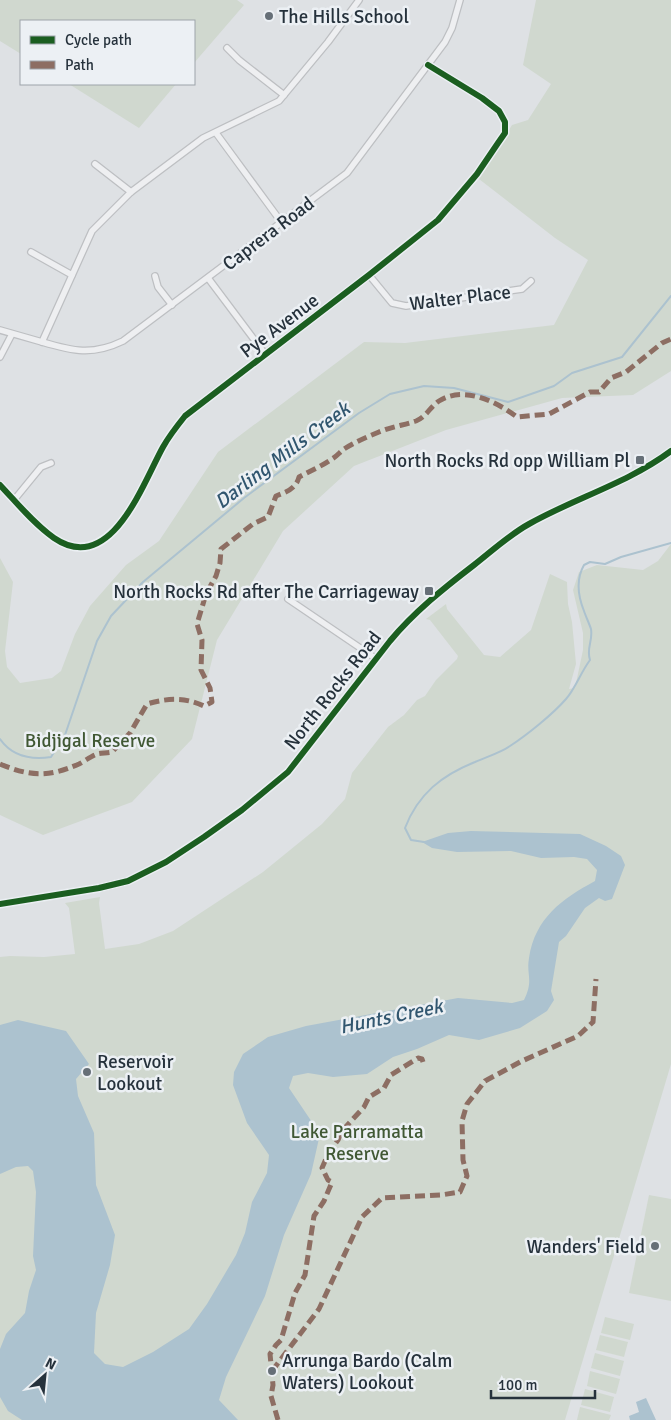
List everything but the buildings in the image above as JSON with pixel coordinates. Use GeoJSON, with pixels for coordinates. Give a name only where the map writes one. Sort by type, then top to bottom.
{"type":"FeatureCollection","features":[{"type":"Feature","properties":{"kind":"main road","name":"North Rocks Road"},"geometry":{"type":"LineString","coordinates":[[0,904],[113,885],[139,876],[166,862],[232,817],[288,772],[375,658],[411,617],[512,535],[540,518],[643,468],[671,451]]}},
{"type":"Feature","properties":{"kind":"street"},"geometry":{"type":"LineString","coordinates":[[42,342],[92,231],[131,192],[203,138],[279,101],[328,42],[359,0]]}},
{"type":"Feature","properties":{"kind":"street","name":"Caprera Road"},"geometry":{"type":"LineString","coordinates":[[0,330],[70,350],[84,351],[109,348],[122,341],[347,173],[445,42],[452,28],[460,0]]}},
{"type":"Feature","properties":{"kind":"street"},"geometry":{"type":"LineString","coordinates":[[227,48],[239,60],[284,95]]}},
{"type":"Feature","properties":{"kind":"street","name":"Pye Avenue"},"geometry":{"type":"LineString","coordinates":[[0,485],[31,518],[54,538],[63,543],[83,546],[93,545],[103,540],[112,533],[129,511],[163,447],[185,416],[438,220],[477,174],[505,133],[505,122],[499,111],[482,98],[428,65]]}},
{"type":"Feature","properties":{"kind":"street"},"geometry":{"type":"LineString","coordinates":[[216,133],[282,223]]}},
{"type":"Feature","properties":{"kind":"street"},"geometry":{"type":"LineString","coordinates":[[95,164],[131,192]]}},
{"type":"Feature","properties":{"kind":"street"},"geometry":{"type":"LineString","coordinates":[[31,252],[72,275]]}},
{"type":"Feature","properties":{"kind":"street","name":"Walter Place"},"geometry":{"type":"LineString","coordinates":[[369,275],[392,303],[406,306],[522,289],[532,281]]}},
{"type":"Feature","properties":{"kind":"street"},"geometry":{"type":"LineString","coordinates":[[155,276],[158,287],[172,305]]}},
{"type":"Feature","properties":{"kind":"street"},"geometry":{"type":"LineString","coordinates":[[208,278],[265,354]]}},
{"type":"Feature","properties":{"kind":"street"},"geometry":{"type":"LineString","coordinates":[[0,357],[12,334]]}},
{"type":"Feature","properties":{"kind":"street"},"geometry":{"type":"LineString","coordinates":[[14,500],[40,467],[52,462]]}},
{"type":"Feature","properties":{"kind":"street"},"geometry":{"type":"LineString","coordinates":[[288,599],[375,658]]}},
{"type":"Feature","properties":{"kind":"green space"},"geometry":{"type":"Polygon","coordinates":[[[0,0],[237,0],[244,5],[195,62],[195,20],[20,20],[20,53],[0,41],[0,0]]]}},
{"type":"Feature","properties":{"kind":"green space","name":"Bidjigal Reserve"},"geometry":{"type":"Polygon","coordinates":[[[536,0],[671,0],[671,371],[633,395],[562,398],[446,430],[354,466],[283,531],[217,640],[192,739],[132,802],[43,835],[0,815],[0,558],[13,582],[5,651],[7,667],[20,683],[52,678],[61,671],[75,634],[90,606],[126,565],[159,541],[218,452],[364,342],[405,343],[554,325],[588,260],[555,238],[479,179],[512,125],[528,120],[551,84],[523,65],[536,0]]]}},
{"type":"Feature","properties":{"kind":"green space"},"geometry":{"type":"Polygon","coordinates":[[[71,85],[175,85],[139,128],[71,85]]]}},
{"type":"Feature","properties":{"kind":"green space","name":"Lake Parramatta Reserve"},"geometry":{"type":"Polygon","coordinates":[[[671,544],[671,1064],[565,1420],[0,1420],[0,957],[44,957],[75,954],[69,908],[65,903],[100,897],[99,903],[105,949],[139,944],[173,931],[263,872],[322,824],[345,799],[352,773],[388,727],[404,715],[417,700],[425,696],[436,680],[457,659],[458,656],[430,620],[426,619],[446,604],[447,609],[484,655],[500,657],[531,630],[550,574],[567,582],[576,664],[569,689],[575,688],[583,650],[583,633],[573,590],[579,572],[597,565],[643,570],[658,561],[671,544]]]}},
{"type":"Feature","properties":{"kind":"green space","name":"Wanders' Field"},"geometry":{"type":"Polygon","coordinates":[[[649,1195],[671,1199],[671,1301],[629,1293],[649,1195]]]}},
{"type":"Feature","properties":{"kind":"green space"},"geometry":{"type":"Polygon","coordinates":[[[605,1317],[634,1324],[630,1340],[601,1333],[605,1317]]]}},
{"type":"Feature","properties":{"kind":"green space"},"geometry":{"type":"Polygon","coordinates":[[[600,1335],[628,1342],[624,1357],[596,1350],[600,1335]]]}},
{"type":"Feature","properties":{"kind":"green space"},"geometry":{"type":"Polygon","coordinates":[[[595,1353],[624,1361],[620,1376],[591,1368],[595,1353]]]}},
{"type":"Feature","properties":{"kind":"green space"},"geometry":{"type":"Polygon","coordinates":[[[590,1371],[620,1379],[616,1394],[587,1386],[590,1371]]]}},
{"type":"Feature","properties":{"kind":"green space"},"geometry":{"type":"Polygon","coordinates":[[[585,1389],[614,1397],[610,1412],[581,1405],[585,1389]]]}},
{"type":"Feature","properties":{"kind":"green space"},"geometry":{"type":"Polygon","coordinates":[[[580,1407],[611,1415],[609,1420],[577,1420],[580,1407]]]}},
{"type":"Feature","properties":{"kind":"water"},"geometry":{"type":"Polygon","coordinates":[[[471,831],[580,834],[606,846],[621,856],[625,865],[612,899],[605,901],[599,898],[585,908],[566,936],[559,942],[551,991],[554,1000],[547,1011],[520,1028],[479,1040],[449,1035],[393,1057],[367,1074],[333,1077],[308,1073],[293,1076],[289,1088],[320,1134],[311,1174],[284,1235],[265,1296],[226,1377],[219,1400],[238,1420],[22,1420],[8,1411],[0,1397],[0,1349],[6,1334],[25,1313],[29,1291],[36,1270],[33,1256],[36,1192],[33,1171],[28,1166],[16,1167],[0,1174],[0,1025],[18,1020],[66,1031],[89,1064],[76,1079],[78,1096],[94,1133],[96,1185],[115,1235],[110,1265],[96,1313],[94,1353],[105,1364],[123,1367],[153,1352],[189,1329],[207,1304],[236,1255],[245,1233],[252,1202],[267,1173],[269,1155],[247,1123],[233,1085],[234,1072],[243,1054],[268,1037],[306,1026],[458,998],[512,1003],[524,1000],[529,987],[529,958],[537,932],[552,911],[561,903],[595,881],[597,870],[587,859],[574,857],[541,858],[511,851],[457,852],[432,848],[422,842],[448,833],[471,831]]]}},
{"type":"Feature","properties":{"kind":"water"},"geometry":{"type":"Polygon","coordinates":[[[646,1398],[656,1420],[630,1420],[629,1416],[639,1412],[636,1402],[646,1398]]]}},
{"type":"Feature","properties":{"kind":"waterway","name":"Darling Mills Creek"},"geometry":{"type":"LineString","coordinates":[[0,739],[10,749],[22,756],[36,758],[51,757],[65,735],[97,641],[111,616],[143,582],[244,498],[359,413],[390,394],[424,386],[454,388],[508,402],[554,386],[572,373],[622,357],[671,296]]}},
{"type":"Feature","properties":{"kind":"waterway","name":"Hunts Creek"},"geometry":{"type":"LineString","coordinates":[[424,842],[411,840],[405,828],[417,805],[432,787],[463,767],[506,748],[540,724],[569,695],[590,660],[591,629],[579,594],[581,570],[584,565],[590,562],[605,564],[621,557],[671,543]]}},
{"type":"Feature","properties":{"kind":"marked path"},"geometry":{"type":"LineString","coordinates":[[0,764],[31,773],[40,774],[58,771],[79,764],[97,754],[112,752],[130,733],[147,704],[176,699],[204,706],[212,702],[210,688],[201,670],[202,640],[197,624],[206,594],[216,576],[220,563],[221,549],[253,524],[268,517],[276,496],[293,487],[299,477],[328,462],[344,449],[361,440],[384,430],[419,419],[436,403],[449,396],[469,395],[480,397],[500,406],[517,417],[549,414],[590,392],[599,392],[611,378],[626,372],[662,343],[671,339]]}},
{"type":"Feature","properties":{"kind":"marked path"},"geometry":{"type":"LineString","coordinates":[[272,1371],[319,1309],[362,1217],[382,1198],[441,1195],[460,1192],[467,1176],[463,1160],[462,1121],[467,1104],[485,1081],[522,1061],[578,1036],[593,1022],[596,979]]}},
{"type":"Feature","properties":{"kind":"marked path"},"geometry":{"type":"LineString","coordinates":[[278,1420],[271,1396],[273,1385],[270,1354],[281,1340],[295,1293],[305,1275],[314,1216],[324,1201],[332,1182],[328,1180],[322,1168],[341,1132],[364,1107],[369,1097],[384,1088],[391,1075],[418,1058],[422,1059],[423,1062]]}},
{"type":"Feature","properties":{"kind":"cycle path"},"geometry":{"type":"LineString","coordinates":[[0,485],[33,520],[54,538],[74,547],[92,545],[108,536],[122,521],[135,502],[165,443],[185,416],[438,220],[477,174],[505,133],[505,122],[499,111],[482,98],[428,65]]}},
{"type":"Feature","properties":{"kind":"cycle path"},"geometry":{"type":"LineString","coordinates":[[0,904],[99,888],[128,881],[166,862],[204,837],[242,810],[288,772],[390,641],[419,610],[522,528],[637,472],[671,451]]}},
{"type":"Feature","properties":{"kind":"place","name":"The Hills School"},"geometry":{"type":"Point","coordinates":[269,16]}},
{"type":"Feature","properties":{"kind":"place","name":"North Rocks Rd opp William Pl"},"geometry":{"type":"Point","coordinates":[640,460]}},
{"type":"Feature","properties":{"kind":"place","name":"North Rocks Rd after The Carriageway"},"geometry":{"type":"Point","coordinates":[429,591]}},
{"type":"Feature","properties":{"kind":"place","name":"Reservoir Lookout"},"geometry":{"type":"Point","coordinates":[87,1072]}},
{"type":"Feature","properties":{"kind":"place","name":"Wanders' Field"},"geometry":{"type":"Point","coordinates":[655,1246]}},
{"type":"Feature","properties":{"kind":"place","name":"Arrunga Bardo (Calm Waters) Lookout"},"geometry":{"type":"Point","coordinates":[272,1371]}}]}
